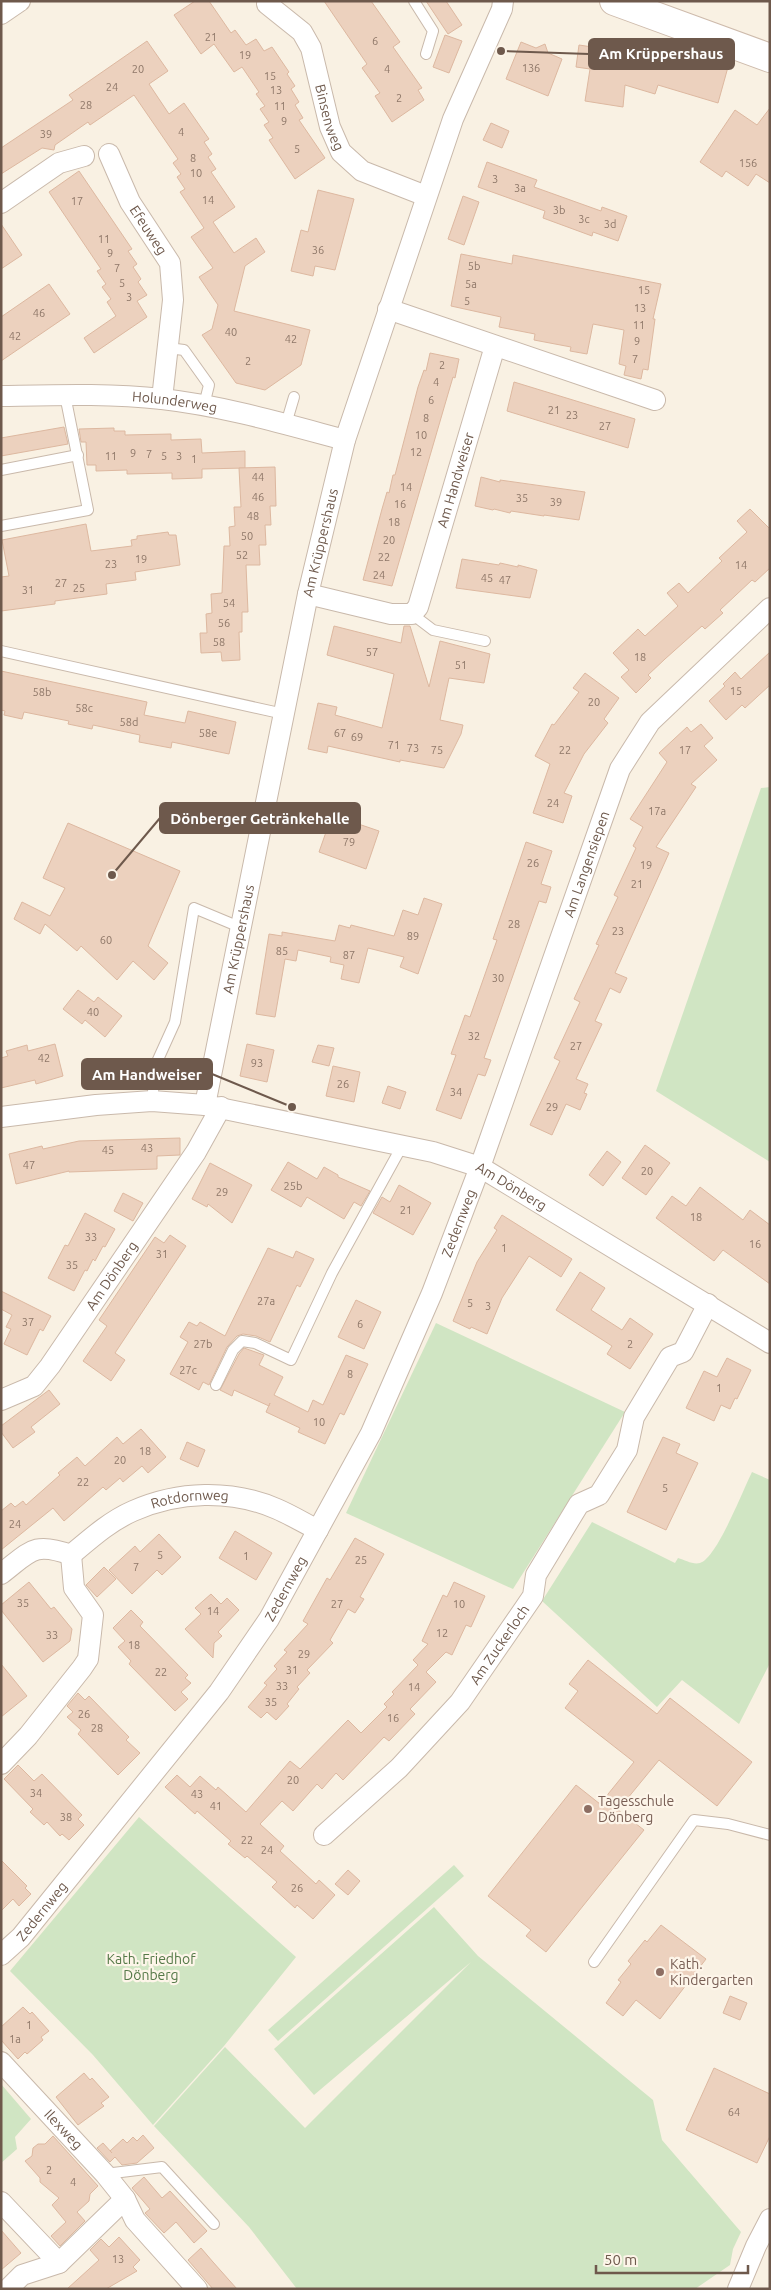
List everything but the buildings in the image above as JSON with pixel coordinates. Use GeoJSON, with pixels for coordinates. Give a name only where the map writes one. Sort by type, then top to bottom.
{"type":"FeatureCollection","features":[{"type":"Feature","properties":{"kind":"main road"},"geometry":{"type":"LineString","coordinates":[[614,1],[770,58]]}},
{"type":"Feature","properties":{"kind":"street"},"geometry":{"type":"LineString","coordinates":[[1,14],[20,1]]}},
{"type":"Feature","properties":{"kind":"street","name":"Am Krüppershaus"},"geometry":{"type":"LineString","coordinates":[[213,1106],[242,928],[284,714],[308,594],[345,440],[426,196],[454,119],[502,9],[503,1]]}},
{"type":"Feature","properties":{"kind":"street","name":"Binsenweg"},"geometry":{"type":"LineString","coordinates":[[267,4],[302,32],[310,48],[330,127],[341,152],[362,170],[426,196]]}},
{"type":"Feature","properties":{"kind":"street","name":"Efeuweg"},"geometry":{"type":"LineString","coordinates":[[109,154],[130,202],[170,263],[173,300],[162,399]]}},
{"type":"Feature","properties":{"kind":"street"},"geometry":{"type":"LineString","coordinates":[[1,203],[59,163],[84,156]]}},
{"type":"Feature","properties":{"kind":"street"},"geometry":{"type":"LineString","coordinates":[[388,309],[655,400]]}},
{"type":"Feature","properties":{"kind":"street","name":"Am Handweiser"},"geometry":{"type":"LineString","coordinates":[[412,614],[418,606],[428,578],[495,346]]}},
{"type":"Feature","properties":{"kind":"street","name":"Holunderweg"},"geometry":{"type":"LineString","coordinates":[[1,396],[65,395],[162,399],[204,405],[345,440]]}},
{"type":"Feature","properties":{"kind":"street"},"geometry":{"type":"LineString","coordinates":[[308,594],[391,614],[412,614]]}},
{"type":"Feature","properties":{"kind":"street","name":"Am Langensiepen"},"geometry":{"type":"LineString","coordinates":[[480,1167],[620,769],[650,722],[770,608]]}},
{"type":"Feature","properties":{"kind":"street","name":"Am Dönberg"},"geometry":{"type":"LineString","coordinates":[[1,1117],[96,1104],[152,1101],[213,1106],[433,1152],[480,1167],[770,1343]]}},
{"type":"Feature","properties":{"kind":"street","name":"Am Dönberg"},"geometry":{"type":"LineString","coordinates":[[1,1400],[34,1386],[50,1366],[196,1152],[213,1106]]}},
{"type":"Feature","properties":{"kind":"street","name":"Zedernweg"},"geometry":{"type":"LineString","coordinates":[[1,1955],[21,1937],[220,1692],[269,1619],[371,1433],[432,1293],[480,1167]]}},
{"type":"Feature","properties":{"kind":"street","name":"Am Zuckerloch"},"geometry":{"type":"LineString","coordinates":[[324,1835],[399,1768],[460,1702],[533,1596],[536,1575],[579,1504],[598,1495],[627,1450],[634,1417],[670,1357],[683,1352],[708,1304]]}},
{"type":"Feature","properties":{"kind":"street","name":"Rotdornweg"},"geometry":{"type":"LineString","coordinates":[[71,1555],[106,1527],[132,1511],[167,1499],[202,1494],[236,1496],[276,1508],[318,1530]]}},
{"type":"Feature","properties":{"kind":"street"},"geometry":{"type":"LineString","coordinates":[[1,1574],[32,1551],[55,1548],[71,1555],[74,1588],[93,1615],[88,1659],[28,1736],[1,1764]]}},
{"type":"Feature","properties":{"kind":"street","name":"Ilexweg"},"geometry":{"type":"LineString","coordinates":[[1,2062],[106,2174],[126,2199],[135,2220],[197,2289]]}},
{"type":"Feature","properties":{"kind":"street"},"geometry":{"type":"LineString","coordinates":[[8,2289],[22,2275],[59,2264],[126,2199]]}},
{"type":"Feature","properties":{"kind":"street"},"geometry":{"type":"LineString","coordinates":[[1,2202],[59,2264]]}},
{"type":"Feature","properties":{"kind":"street"},"geometry":{"type":"LineString","coordinates":[[740,2285],[770,2219]]}},
{"type":"Feature","properties":{"kind":"lane"},"geometry":{"type":"LineString","coordinates":[[414,1],[433,31],[426,54]]}},
{"type":"Feature","properties":{"kind":"lane"},"geometry":{"type":"LineString","coordinates":[[168,348],[184,350],[209,385],[204,405]]}},
{"type":"Feature","properties":{"kind":"lane"},"geometry":{"type":"LineString","coordinates":[[1,526],[88,510],[65,395]]}},
{"type":"Feature","properties":{"kind":"lane"},"geometry":{"type":"LineString","coordinates":[[286,424],[294,397]]}},
{"type":"Feature","properties":{"kind":"lane"},"geometry":{"type":"LineString","coordinates":[[1,470],[78,455]]}},
{"type":"Feature","properties":{"kind":"lane"},"geometry":{"type":"LineString","coordinates":[[412,614],[433,630],[485,641]]}},
{"type":"Feature","properties":{"kind":"lane"},"geometry":{"type":"LineString","coordinates":[[1,651],[284,714]]}},
{"type":"Feature","properties":{"kind":"lane"},"geometry":{"type":"LineString","coordinates":[[152,1101],[156,1064],[175,1022],[194,908],[242,928]]}},
{"type":"Feature","properties":{"kind":"lane"},"geometry":{"type":"LineString","coordinates":[[216,1385],[233,1350],[242,1341],[256,1343],[291,1360],[332,1273],[402,1146]]}},
{"type":"Feature","properties":{"kind":"lane"},"geometry":{"type":"LineString","coordinates":[[594,1962],[694,1820],[728,1824],[770,1834]]}},
{"type":"Feature","properties":{"kind":"lane"},"geometry":{"type":"LineString","coordinates":[[106,2174],[162,2167],[214,2224]]}},
{"type":"Feature","properties":{"kind":"green space"},"geometry":{"type":"Polygon","coordinates":[[[770,787],[770,1162],[656,1091],[761,788],[770,787]]]}},
{"type":"Feature","properties":{"kind":"green space"},"geometry":{"type":"Polygon","coordinates":[[[436,1323],[625,1412],[513,1589],[346,1513],[436,1323]]]}},
{"type":"Feature","properties":{"kind":"green space"},"geometry":{"type":"Polygon","coordinates":[[[752,1472],[770,1480],[770,1663],[739,1724],[682,1680],[657,1707],[542,1601],[592,1522],[675,1563],[678,1558],[692,1563],[700,1563],[707,1558],[722,1537],[752,1472]]]}},
{"type":"Feature","properties":{"kind":"green space","name":"Kath. Friedhof Dönberg"},"geometry":{"type":"Polygon","coordinates":[[[139,1817],[296,1957],[224,2046],[153,2125],[93,2055],[10,1971],[139,1817]]]}},
{"type":"Feature","properties":{"kind":"green space"},"geometry":{"type":"Polygon","coordinates":[[[454,1865],[464,1876],[278,2041],[268,2030],[454,1865]]]}},
{"type":"Feature","properties":{"kind":"green space"},"geometry":{"type":"Polygon","coordinates":[[[434,1907],[478,1956],[653,2100],[662,2140],[741,2232],[733,2249],[730,2265],[695,2289],[297,2289],[249,2227],[154,2126],[225,2047],[305,2128],[471,1962],[314,2095],[274,2049],[434,1907]]]}},
{"type":"Feature","properties":{"kind":"green space"},"geometry":{"type":"Polygon","coordinates":[[[1,2084],[31,2119],[15,2137],[17,2149],[1,2163],[1,2084]]]}},
{"type":"Feature","properties":{"kind":"place","name":"Am Krüppershaus"},"geometry":{"type":"Point","coordinates":[501,51]}},
{"type":"Feature","properties":{"kind":"place","name":"Dönberger Getränkehalle"},"geometry":{"type":"Point","coordinates":[112,875]}},
{"type":"Feature","properties":{"kind":"place","name":"Am Handweiser"},"geometry":{"type":"Point","coordinates":[292,1107]}},
{"type":"Feature","properties":{"kind":"place","name":"Tagesschule Dönberg"},"geometry":{"type":"Point","coordinates":[588,1809]}},
{"type":"Feature","properties":{"kind":"place","name":"Kath. Kindergarten"},"geometry":{"type":"Point","coordinates":[660,1972]}}]}
